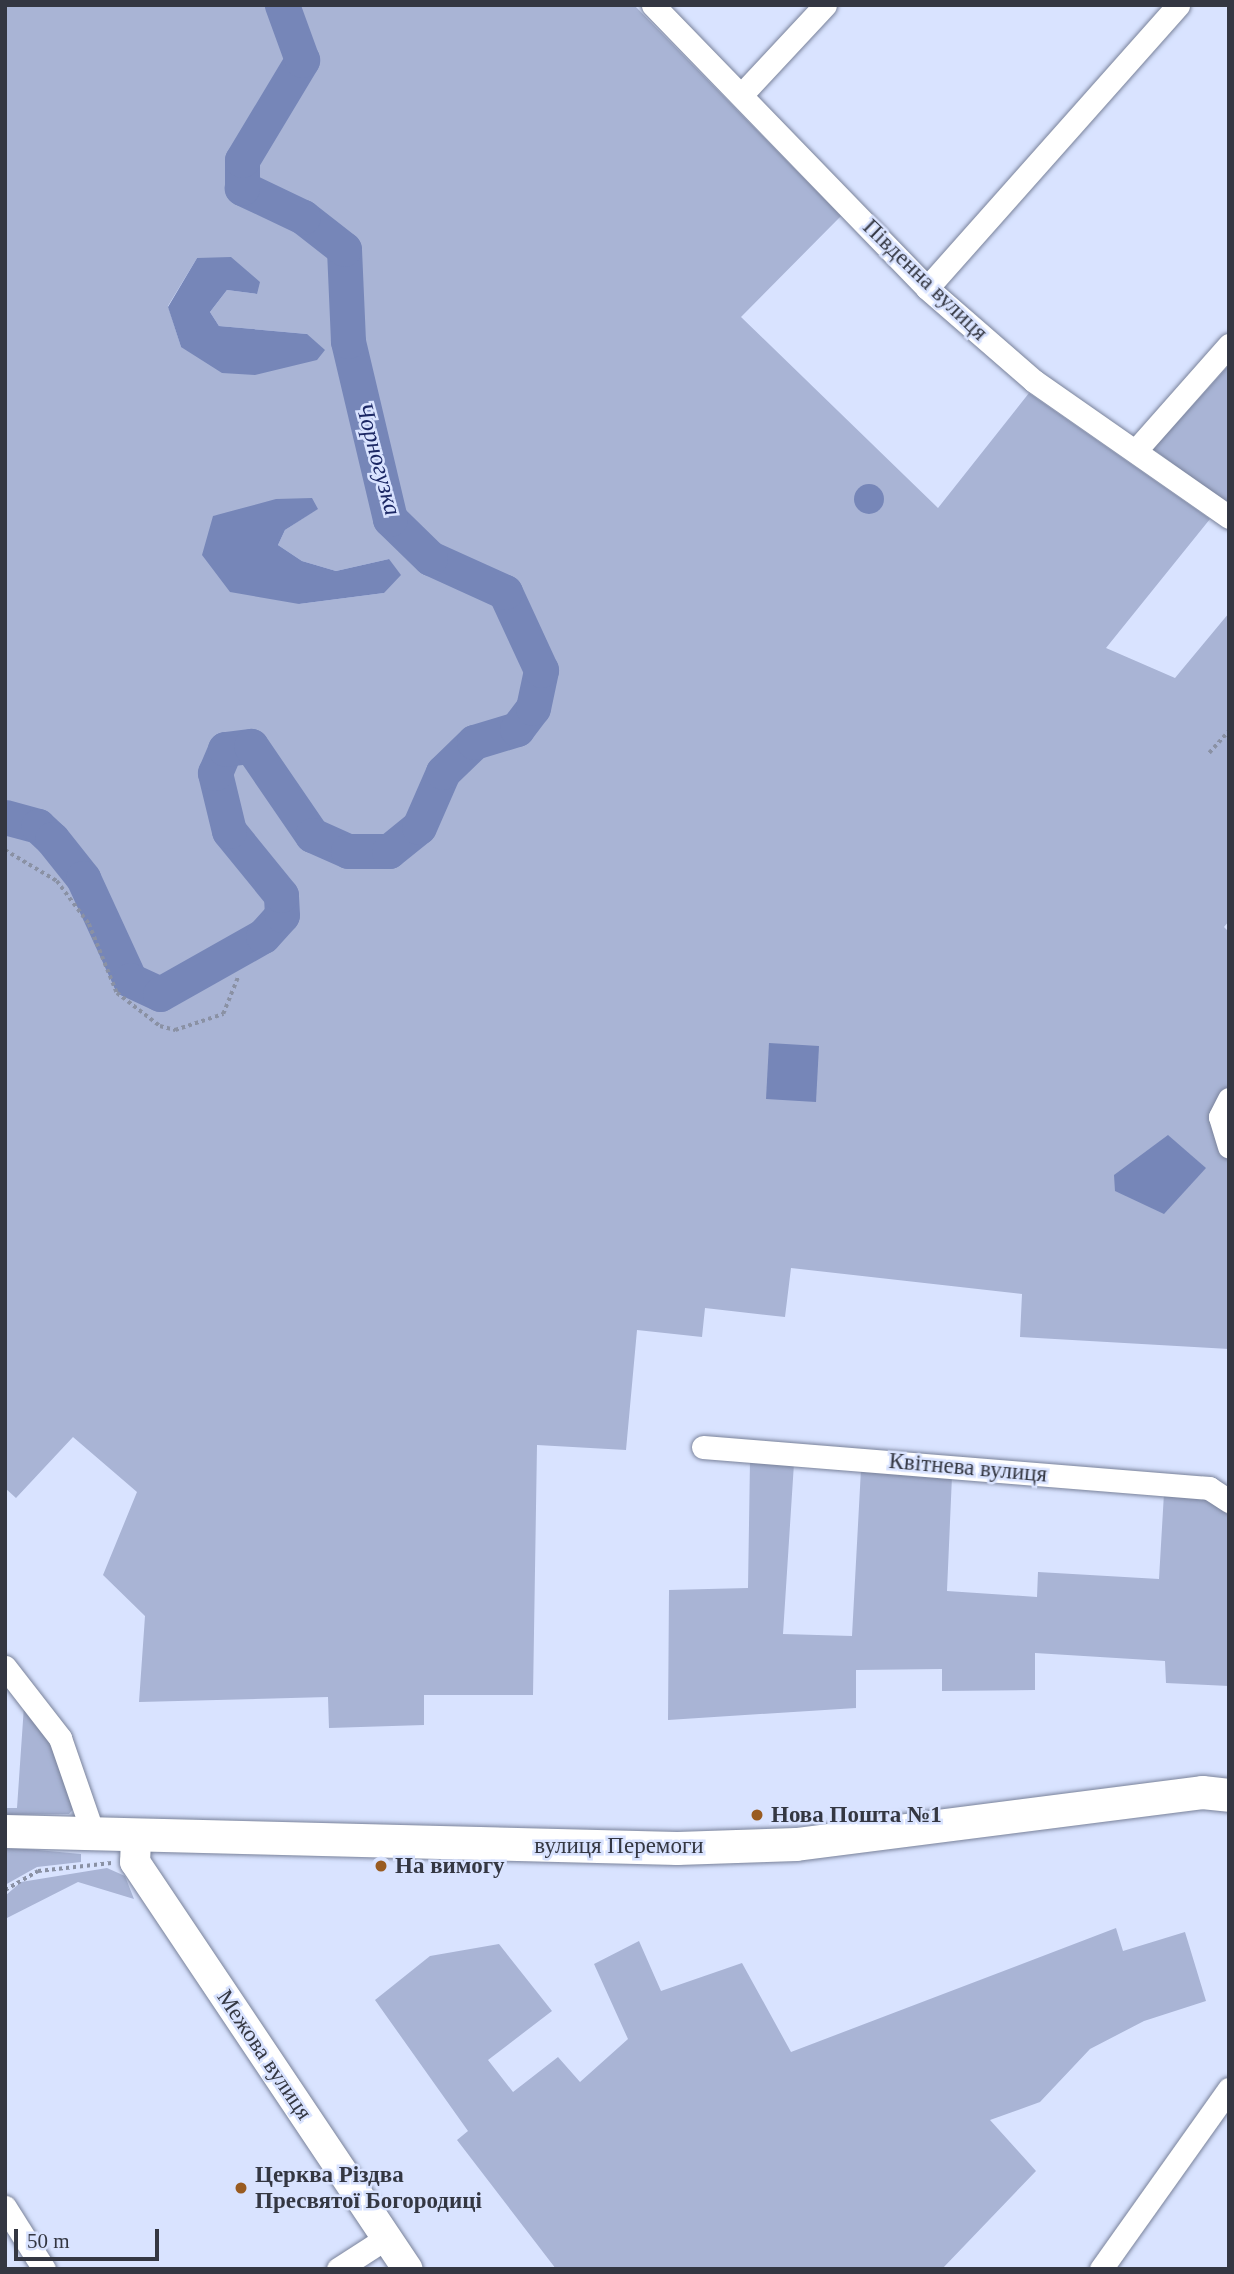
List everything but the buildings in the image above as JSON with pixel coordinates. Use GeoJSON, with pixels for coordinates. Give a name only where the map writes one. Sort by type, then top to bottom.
{"type":"FeatureCollection","features":[{"type":"Feature","properties":{"kind":"main road","name":"вулиця Перемоги"},"geometry":{"type":"LineString","coordinates":[[5,1832],[94,1836],[136,1849],[384,1845],[796,1844],[1202,1792],[1229,1795]]}},
{"type":"Feature","properties":{"kind":"street","name":"Південна вулиця"},"geometry":{"type":"LineString","coordinates":[[653,5],[743,93],[927,288],[1034,381],[1137,449],[1229,517]]}},
{"type":"Feature","properties":{"kind":"street"},"geometry":{"type":"LineString","coordinates":[[743,93],[825,5]]}},
{"type":"Feature","properties":{"kind":"street"},"geometry":{"type":"LineString","coordinates":[[927,288],[1178,5]]}},
{"type":"Feature","properties":{"kind":"street"},"geometry":{"type":"LineString","coordinates":[[1137,449],[1229,345]]}},
{"type":"Feature","properties":{"kind":"street"},"geometry":{"type":"LineString","coordinates":[[1229,1099],[1220,1117],[1229,1147]]}},
{"type":"Feature","properties":{"kind":"street","name":"Квітнева вулиця"},"geometry":{"type":"LineString","coordinates":[[702,1447],[1209,1488],[1229,1501]]}},
{"type":"Feature","properties":{"kind":"street"},"geometry":{"type":"LineString","coordinates":[[5,1667],[60,1738],[94,1836]]}},
{"type":"Feature","properties":{"kind":"street","name":"Межова вулиця"},"geometry":{"type":"LineString","coordinates":[[136,1849],[407,2269]]}},
{"type":"Feature","properties":{"kind":"street"},"geometry":{"type":"LineString","coordinates":[[1101,2269],[1229,2089]]}},
{"type":"Feature","properties":{"kind":"street"},"geometry":{"type":"LineString","coordinates":[[5,2207],[44,2269]]}},
{"type":"Feature","properties":{"kind":"street"},"geometry":{"type":"LineString","coordinates":[[338,2269],[387,2238]]}},
{"type":"Feature","properties":{"kind":"path"},"geometry":{"type":"LineString","coordinates":[[1209,753],[1229,731]]}},
{"type":"Feature","properties":{"kind":"path"},"geometry":{"type":"LineString","coordinates":[[5,850],[57,881],[89,924],[117,993],[160,1026],[175,1030],[223,1014],[238,976]]}},
{"type":"Feature","properties":{"kind":"path"},"geometry":{"type":"LineString","coordinates":[[5,1890],[38,1871],[136,1849]]}},
{"type":"Feature","properties":{"kind":"shaded area"},"geometry":{"type":"Polygon","coordinates":[[[5,5],[634,5],[841,216],[741,317],[938,508],[1029,393],[1210,519],[1106,648],[1175,678],[1229,613],[1229,921],[1224,927],[1229,932],[1229,1349],[1020,1337],[1022,1294],[791,1268],[785,1317],[705,1308],[702,1337],[637,1330],[626,1450],[537,1445],[533,1695],[424,1695],[424,1725],[329,1728],[328,1697],[139,1702],[145,1616],[103,1575],[137,1492],[73,1437],[16,1498],[5,1488],[5,5]],[[197,258],[168,306],[181,347],[307,334],[219,326],[210,312],[227,290],[257,294],[197,258]],[[317,509],[213,516],[299,604],[384,593],[389,559],[336,571],[302,561],[278,545],[285,530],[317,509]]]}},
{"type":"Feature","properties":{"kind":"shaded area"},"geometry":{"type":"Polygon","coordinates":[[[231,257],[260,282],[257,294],[227,290],[210,312],[219,326],[307,334],[325,350],[317,360],[255,375],[222,373],[181,347],[168,307],[197,258],[231,257]]]}},
{"type":"Feature","properties":{"kind":"shaded area"},"geometry":{"type":"Polygon","coordinates":[[[1229,365],[1229,505],[1153,449],[1229,365]]]}},
{"type":"Feature","properties":{"kind":"shaded area"},"geometry":{"type":"Polygon","coordinates":[[[869,484],[875,485],[883,493],[883,505],[875,513],[869,514],[863,513],[855,505],[854,499],[855,493],[863,485],[869,484]]]}},
{"type":"Feature","properties":{"kind":"shaded area"},"geometry":{"type":"Polygon","coordinates":[[[312,498],[318,509],[285,530],[278,545],[302,561],[336,571],[389,559],[401,575],[384,593],[299,604],[230,592],[202,555],[213,516],[276,499],[312,498]]]}},
{"type":"Feature","properties":{"kind":"shaded area"},"geometry":{"type":"Polygon","coordinates":[[[769,1043],[819,1046],[816,1102],[766,1099],[769,1043]]]}},
{"type":"Feature","properties":{"kind":"shaded area"},"geometry":{"type":"Polygon","coordinates":[[[1168,1135],[1206,1168],[1164,1214],[1115,1191],[1114,1175],[1168,1135]]]}},
{"type":"Feature","properties":{"kind":"shaded area"},"geometry":{"type":"Polygon","coordinates":[[[750,1460],[794,1463],[783,1634],[852,1636],[861,1469],[952,1476],[947,1591],[1037,1597],[1038,1572],[1159,1579],[1164,1493],[1206,1496],[1228,1515],[1229,1686],[1166,1683],[1165,1661],[1035,1653],[1035,1690],[942,1691],[942,1669],[856,1670],[856,1708],[668,1720],[669,1590],[748,1588],[750,1460]]]}},
{"type":"Feature","properties":{"kind":"shaded area"},"geometry":{"type":"Polygon","coordinates":[[[24,1706],[55,1740],[75,1807],[69,1814],[5,1815],[5,1808],[17,1808],[24,1706]]]}},
{"type":"Feature","properties":{"kind":"shaded area"},"geometry":{"type":"Polygon","coordinates":[[[5,1847],[81,1854],[81,1862],[37,1867],[5,1885],[5,1847]]]}},
{"type":"Feature","properties":{"kind":"shaded area"},"geometry":{"type":"Polygon","coordinates":[[[107,1868],[125,1876],[134,1899],[78,1882],[5,1919],[5,1896],[21,1882],[107,1868]]]}},
{"type":"Feature","properties":{"kind":"shaded area"},"geometry":{"type":"Polygon","coordinates":[[[1116,1928],[1123,1951],[1185,1932],[1206,2001],[1144,2021],[1090,2049],[1040,2102],[990,2120],[1036,2171],[942,2269],[556,2269],[457,2140],[468,2131],[375,2000],[430,1956],[499,1944],[552,2011],[488,2060],[513,2092],[558,2057],[580,2082],[628,2039],[594,1964],[639,1941],[661,1991],[742,1963],[791,2052],[1116,1928]]]}},
{"type":"Feature","properties":{"kind":"waterway","name":"Чорногузка"},"geometry":{"type":"LineString","coordinates":[[5,817],[38,826],[52,839],[83,878],[130,980],[160,994],[263,936],[282,915],[281,895],[229,831],[215,773],[225,749],[251,746],[312,835],[348,851],[389,851],[419,827],[443,772],[474,742],[517,729],[533,708],[541,670],[505,592],[430,558],[390,519],[348,341],[344,249],[303,217],[242,188],[242,160],[302,60],[282,5]]}},
{"type":"Feature","properties":{"kind":"place","name":"Нова Пошта №1"},"geometry":{"type":"Point","coordinates":[757,1815]}},
{"type":"Feature","properties":{"kind":"place","name":"На вимогу"},"geometry":{"type":"Point","coordinates":[381,1866]}},
{"type":"Feature","properties":{"kind":"place","name":"Церква Різдва Пресвятої Богородиці"},"geometry":{"type":"Point","coordinates":[241,2188]}}]}
